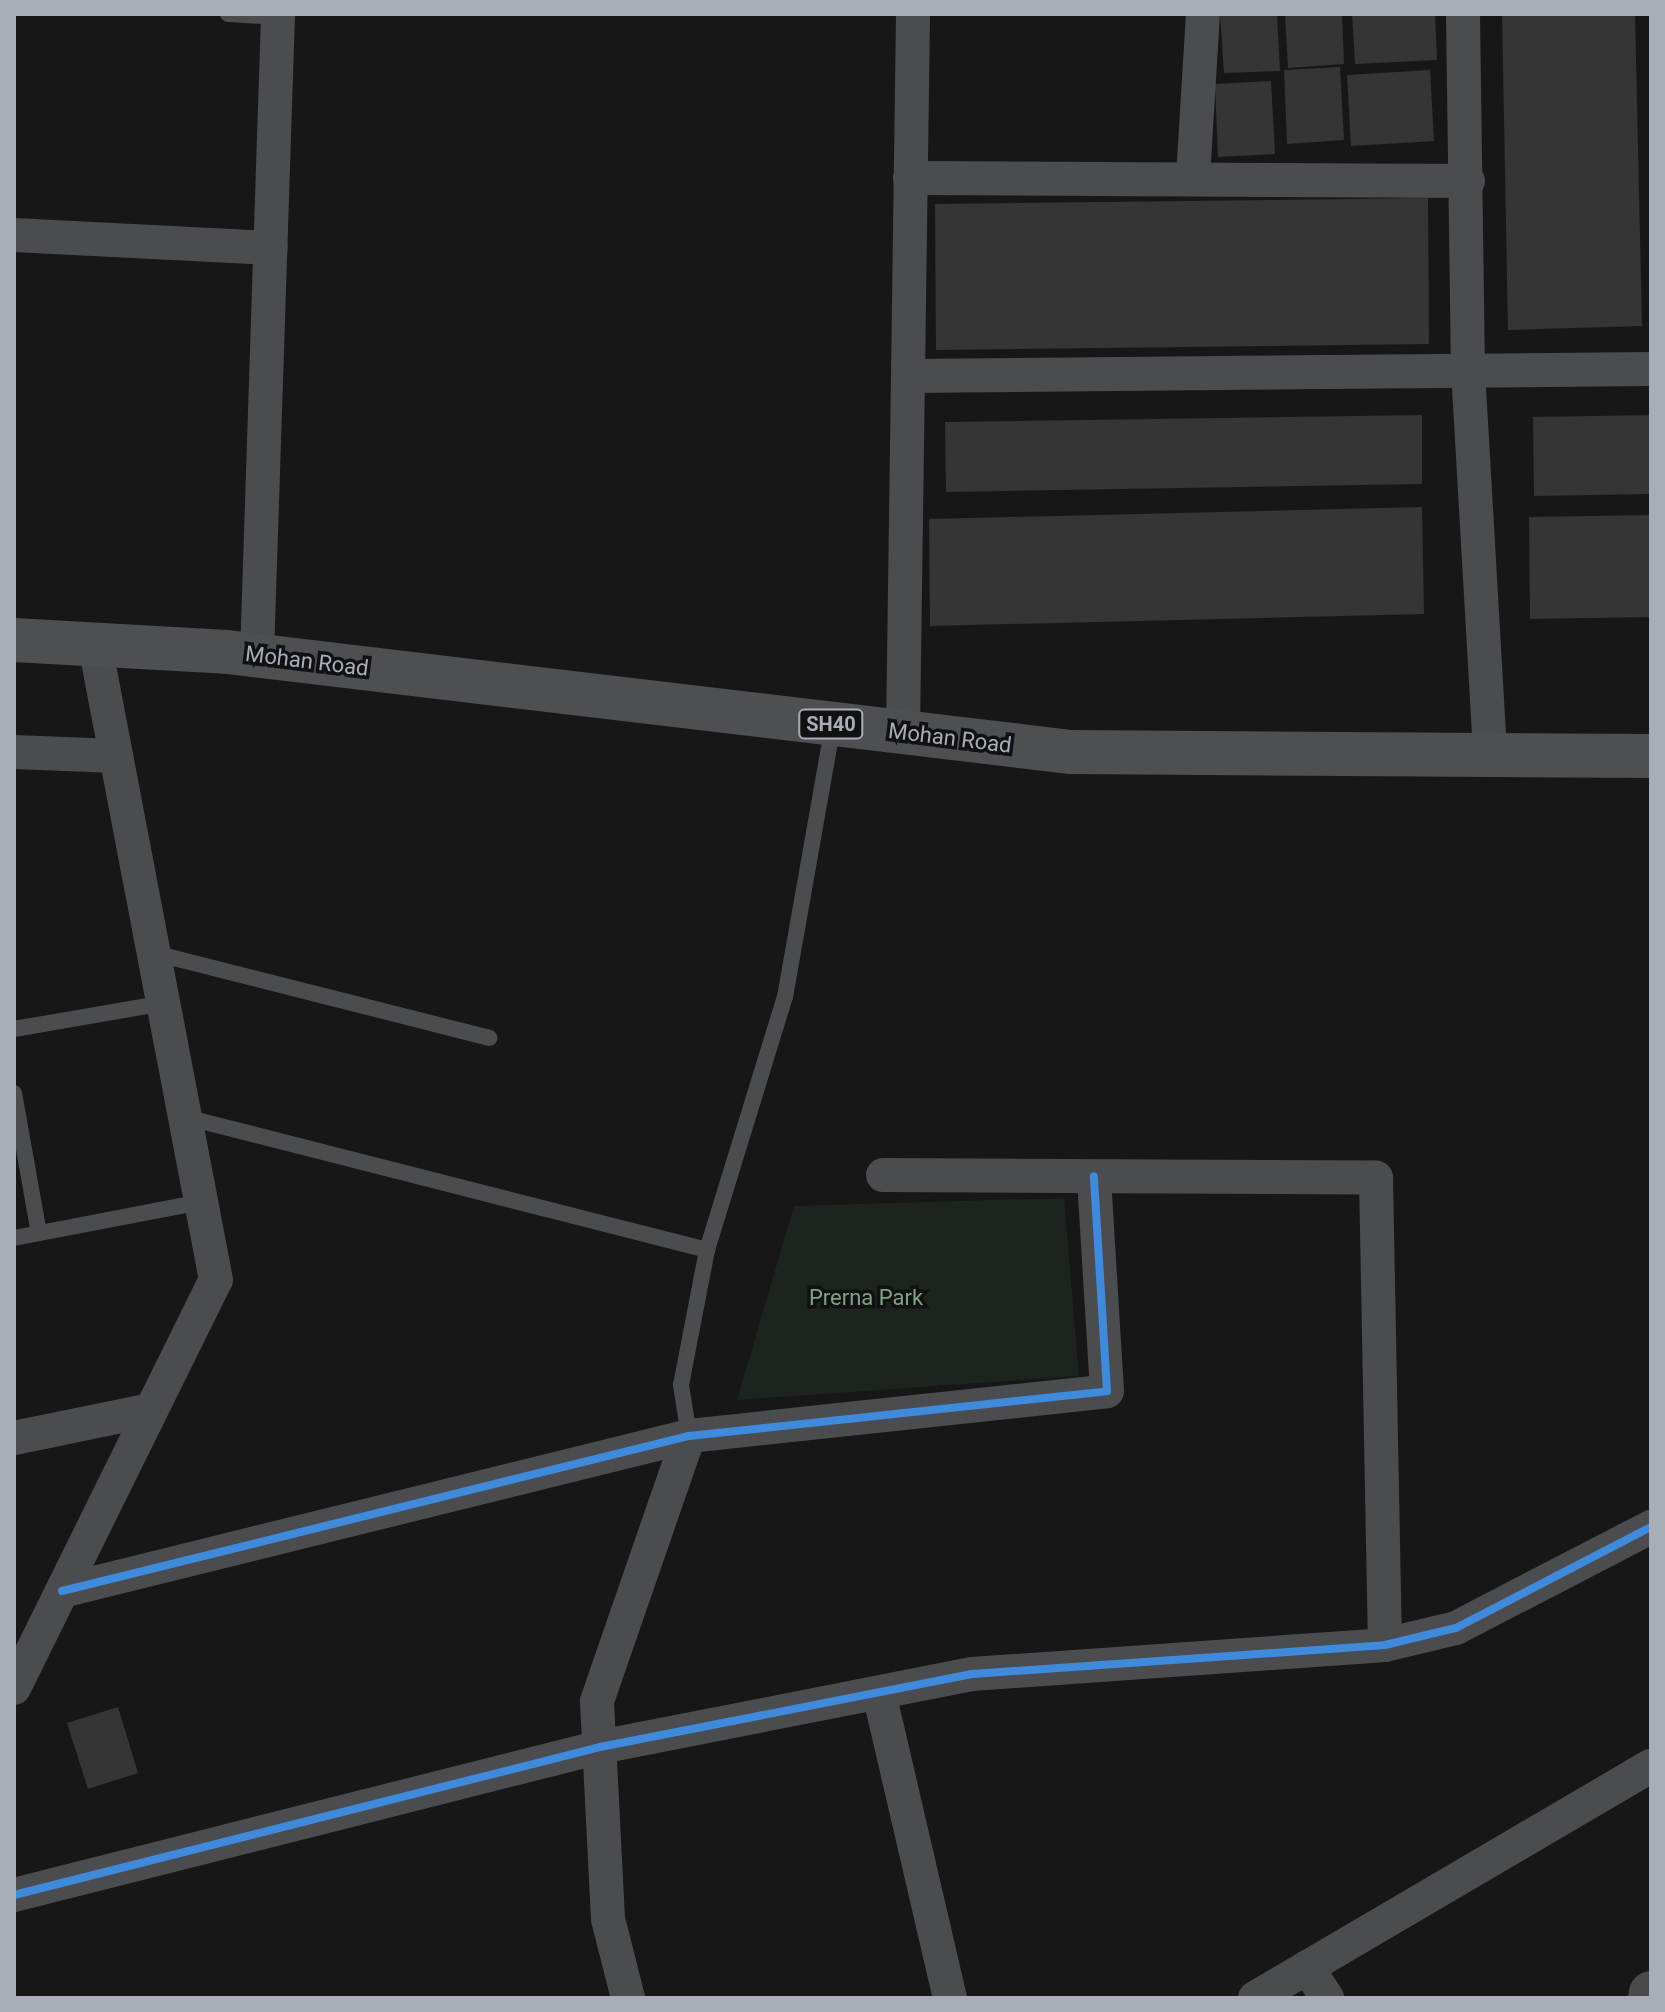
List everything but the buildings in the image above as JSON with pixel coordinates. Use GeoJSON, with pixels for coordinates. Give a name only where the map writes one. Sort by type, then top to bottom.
{"type":"FeatureCollection","features":[{"type":"Feature","properties":{"kind":"main road","name":"Mohan Road"},"geometry":{"type":"LineString","coordinates":[[14,640],[257,655],[1071,752],[1651,756]]}},
{"type":"Feature","properties":{"kind":"street"},"geometry":{"type":"LineString","coordinates":[[903,732],[913,14]]}},
{"type":"Feature","properties":{"kind":"street"},"geometry":{"type":"LineString","coordinates":[[1193,177],[1203,14]]}},
{"type":"Feature","properties":{"kind":"street"},"geometry":{"type":"LineString","coordinates":[[1463,14],[1468,181],[1468,370],[1490,754]]}},
{"type":"Feature","properties":{"kind":"street"},"geometry":{"type":"LineString","coordinates":[[257,655],[278,16]]}},
{"type":"Feature","properties":{"kind":"street"},"geometry":{"type":"LineString","coordinates":[[910,178],[1193,177],[1468,181]]}},
{"type":"Feature","properties":{"kind":"street"},"geometry":{"type":"LineString","coordinates":[[14,235],[271,248]]}},
{"type":"Feature","properties":{"kind":"street"},"geometry":{"type":"LineString","coordinates":[[908,376],[1651,369]]}},
{"type":"Feature","properties":{"kind":"street"},"geometry":{"type":"LineString","coordinates":[[14,1688],[27,1638],[62,1591],[216,1280],[95,645]]}},
{"type":"Feature","properties":{"kind":"street"},"geometry":{"type":"LineString","coordinates":[[14,752],[116,756]]}},
{"type":"Feature","properties":{"kind":"street"},"geometry":{"type":"LineString","coordinates":[[883,1175],[1376,1178],[1385,1645]]}},
{"type":"Feature","properties":{"kind":"street"},"geometry":{"type":"LineString","coordinates":[[62,1591],[689,1436],[1107,1391],[1094,1176]]}},
{"type":"Feature","properties":{"kind":"street"},"geometry":{"type":"LineString","coordinates":[[14,1438],[151,1410]]}},
{"type":"Feature","properties":{"kind":"street"},"geometry":{"type":"LineString","coordinates":[[628,1998],[608,1919],[597,1701],[689,1436]]}},
{"type":"Feature","properties":{"kind":"street"},"geometry":{"type":"LineString","coordinates":[[14,1895],[600,1747],[972,1674],[1385,1645],[1456,1628],[1651,1527]]}},
{"type":"Feature","properties":{"kind":"street"},"geometry":{"type":"LineString","coordinates":[[879,1693],[950,1998]]}},
{"type":"Feature","properties":{"kind":"street"},"geometry":{"type":"LineString","coordinates":[[1255,1998],[1651,1766]]}},
{"type":"Feature","properties":{"kind":"street"},"geometry":{"type":"LineString","coordinates":[[1307,1967],[1327,1998]]}},
{"type":"Feature","properties":{"kind":"lane"},"geometry":{"type":"LineString","coordinates":[[228,14],[278,16]]}},
{"type":"Feature","properties":{"kind":"lane"},"geometry":{"type":"LineString","coordinates":[[689,1436],[681,1385],[707,1250],[785,997],[834,724]]}},
{"type":"Feature","properties":{"kind":"lane"},"geometry":{"type":"LineString","coordinates":[[154,953],[489,1038]]}},
{"type":"Feature","properties":{"kind":"lane"},"geometry":{"type":"LineString","coordinates":[[14,1029],[164,1003]]}},
{"type":"Feature","properties":{"kind":"lane"},"geometry":{"type":"LineString","coordinates":[[14,1093],[39,1233]]}},
{"type":"Feature","properties":{"kind":"lane"},"geometry":{"type":"LineString","coordinates":[[185,1117],[707,1250]]}},
{"type":"Feature","properties":{"kind":"lane"},"geometry":{"type":"LineString","coordinates":[[14,1238],[201,1202]]}},
{"type":"Feature","properties":{"kind":"green space","name":"Prerna Park"},"geometry":{"type":"Polygon","coordinates":[[[1064,1198],[1079,1376],[737,1400],[794,1206],[1064,1198]]]}},
{"type":"Feature","properties":{"kind":"cycle path"},"geometry":{"type":"LineString","coordinates":[[62,1591],[689,1436],[1107,1391],[1094,1176]]}},
{"type":"Feature","properties":{"kind":"cycle path"},"geometry":{"type":"LineString","coordinates":[[14,1895],[600,1747],[972,1674],[1385,1645],[1456,1628],[1651,1527]]}}]}
